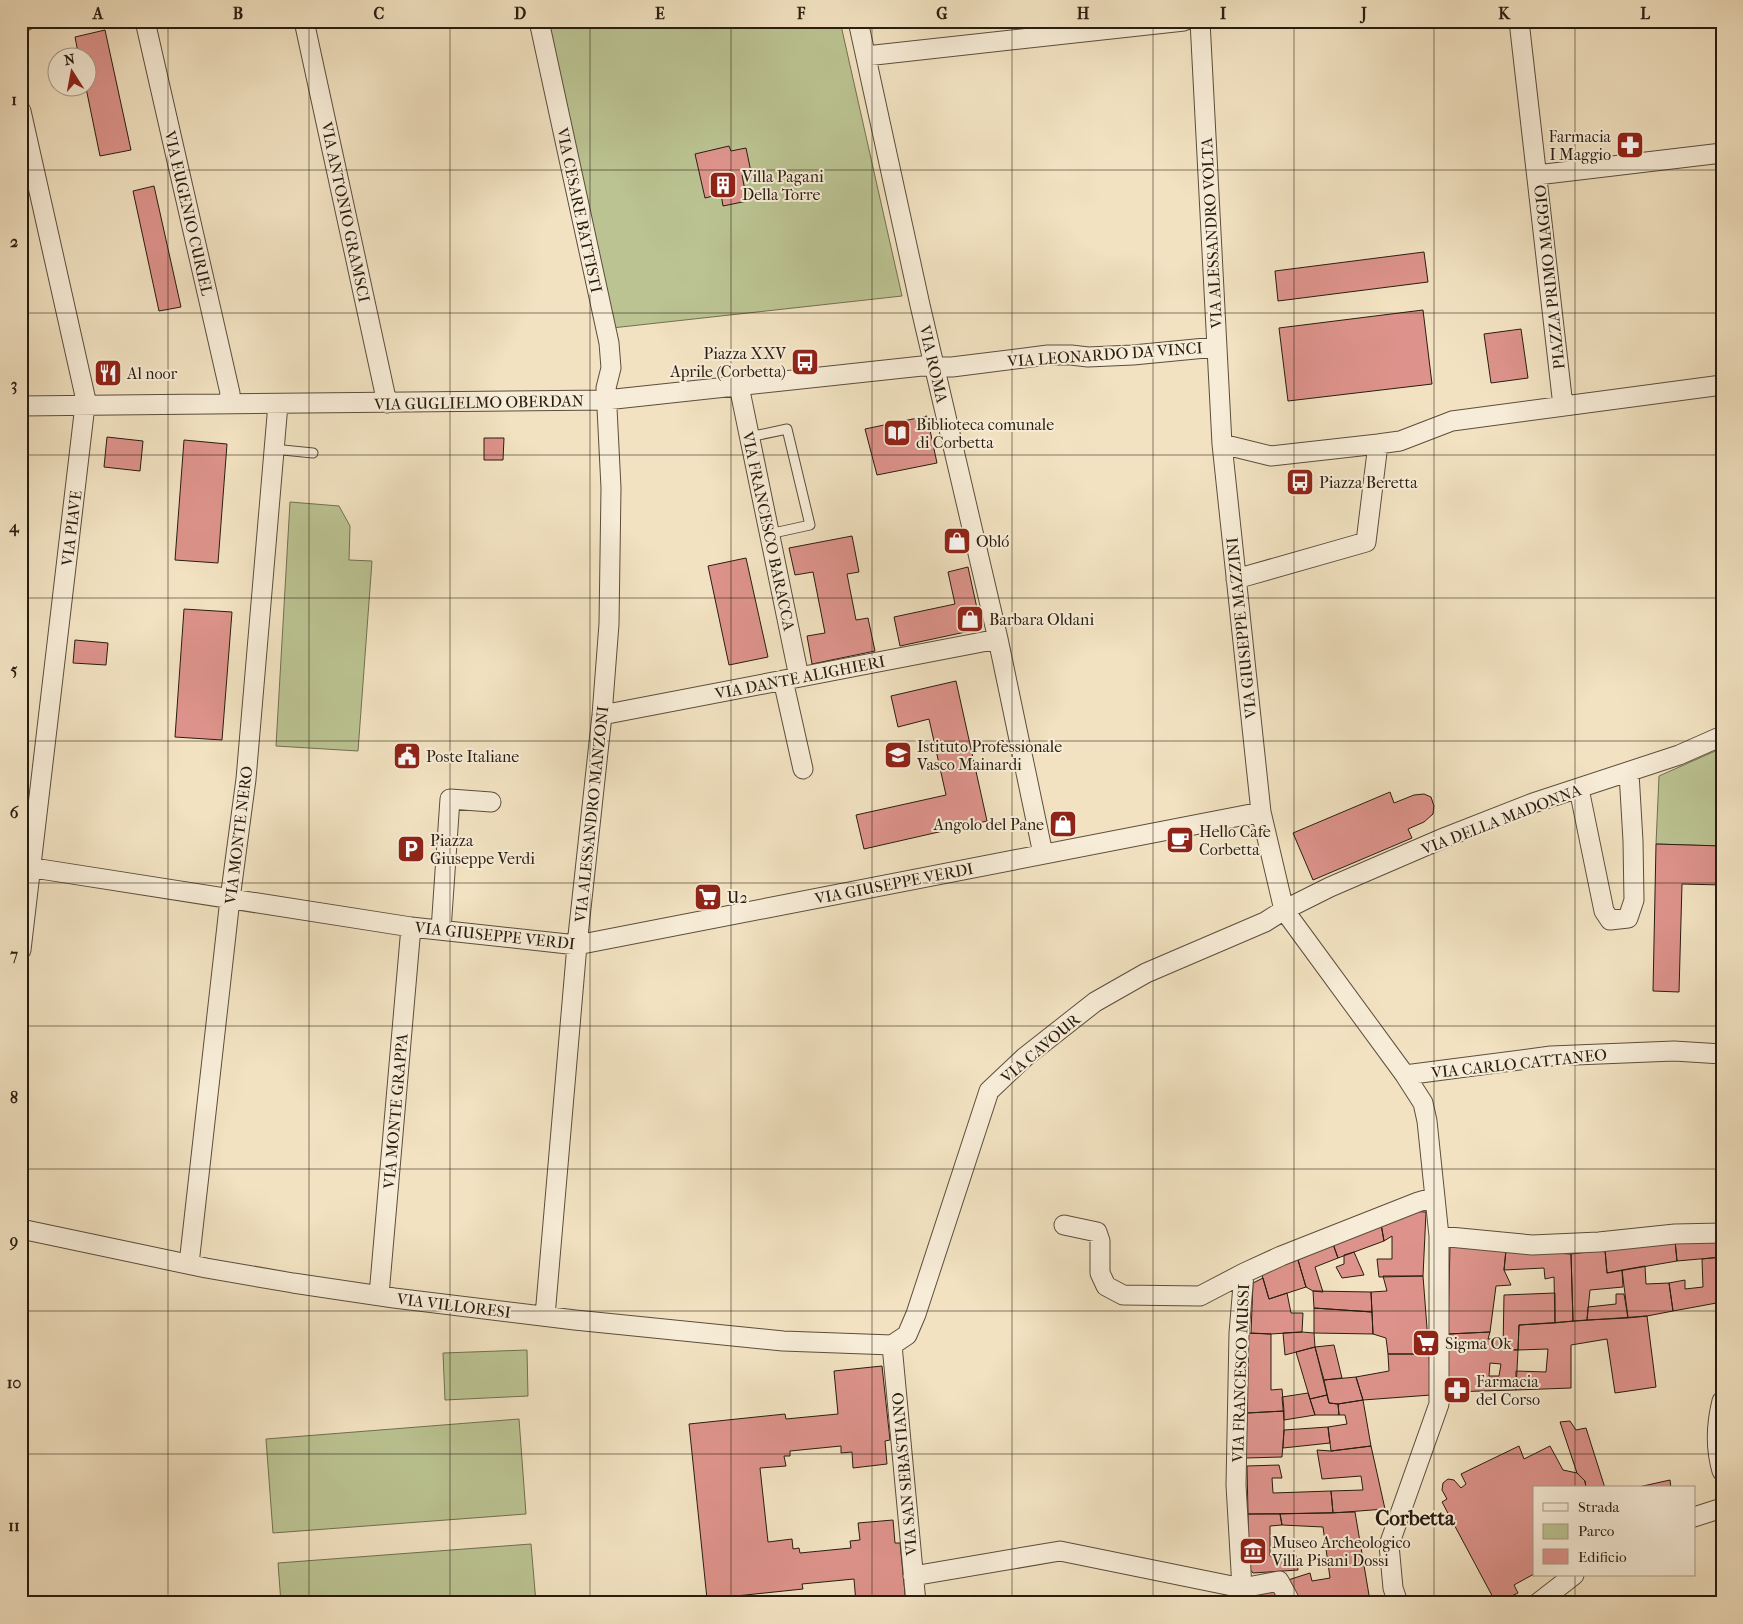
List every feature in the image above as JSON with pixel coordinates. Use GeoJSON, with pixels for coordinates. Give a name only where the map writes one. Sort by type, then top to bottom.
{"type":"FeatureCollection","features":[{"type":"Feature","properties":{"kind":"street"},"geometry":{"type":"LineString","coordinates":[[21,22],[25,21]]}},
{"type":"Feature","properties":{"kind":"street","name":"VIA EUGENIO CURIEL"},"geometry":{"type":"LineString","coordinates":[[145,21],[230,393],[228,404]]}},
{"type":"Feature","properties":{"kind":"street","name":"VIA ANTONIO GRAMSCI"},"geometry":{"type":"LineString","coordinates":[[304,21],[387,403]]}},
{"type":"Feature","properties":{"kind":"street","name":"VIA CESARE BATTISTI"},"geometry":{"type":"LineString","coordinates":[[539,21],[609,343],[611,368],[606,388],[606,400]]}},
{"type":"Feature","properties":{"kind":"street","name":"VIA ROMA"},"geometry":{"type":"LineString","coordinates":[[858,21],[998,639],[1043,854]]}},
{"type":"Feature","properties":{"kind":"street"},"geometry":{"type":"LineString","coordinates":[[866,56],[1184,21]]}},
{"type":"Feature","properties":{"kind":"street","name":"VIA ALESSANDRO VOLTA"},"geometry":{"type":"LineString","coordinates":[[1200,21],[1222,444]]}},
{"type":"Feature","properties":{"kind":"street"},"geometry":{"type":"LineString","coordinates":[[1519,21],[1537,175]]}},
{"type":"Feature","properties":{"kind":"street","name":"VIA PIAVE"},"geometry":{"type":"LineString","coordinates":[[21,111],[85,396],[26,866],[21,950]]}},
{"type":"Feature","properties":{"kind":"street","name":"PIAZZA PRIMO MAGGIO"},"geometry":{"type":"LineString","coordinates":[[1563,406],[1537,175],[1722,154]]}},
{"type":"Feature","properties":{"kind":"street","name":"VIA LEONARDO DA VINCI"},"geometry":{"type":"LineString","coordinates":[[935,366],[952,367],[1048,355],[1088,357],[1216,347]]}},
{"type":"Feature","properties":{"kind":"street","name":"VIA GUGLIELMO OBERDAN"},"geometry":{"type":"LineString","coordinates":[[21,406],[606,400],[935,366]]}},
{"type":"Feature","properties":{"kind":"street"},"geometry":{"type":"LineString","coordinates":[[1222,444],[1271,456],[1378,444],[1400,441],[1452,421],[1722,385]]}},
{"type":"Feature","properties":{"kind":"street","name":"VIA FRANCESCO BARACCA"},"geometry":{"type":"LineString","coordinates":[[739,386],[769,534],[803,769]]}},
{"type":"Feature","properties":{"kind":"street","name":"VIA ALESSANDRO MANZONI"},"geometry":{"type":"LineString","coordinates":[[545,1316],[577,945],[602,715],[609,624],[610,507],[606,400]]}},
{"type":"Feature","properties":{"kind":"street","name":"VIA MONTE NERO"},"geometry":{"type":"LineString","coordinates":[[189,1264],[230,899],[246,779],[278,404]]}},
{"type":"Feature","properties":{"kind":"street","name":"VIA GIUSEPPE MAZZINI"},"geometry":{"type":"LineString","coordinates":[[1222,444],[1261,812],[1284,910]]}},
{"type":"Feature","properties":{"kind":"street"},"geometry":{"type":"LineString","coordinates":[[1236,579],[1366,542],[1378,444]]}},
{"type":"Feature","properties":{"kind":"street","name":"VIA DANTE ALIGHIERI"},"geometry":{"type":"LineString","coordinates":[[602,715],[998,639]]}},
{"type":"Feature","properties":{"kind":"street","name":"VIA DELLA MADONNA"},"geometry":{"type":"LineString","coordinates":[[1284,910],[1330,887],[1532,803],[1629,773],[1680,755],[1722,736]]}},
{"type":"Feature","properties":{"kind":"street"},"geometry":{"type":"LineString","coordinates":[[1579,789],[1604,911],[1610,920],[1628,918],[1634,900],[1629,773]]}},
{"type":"Feature","properties":{"kind":"street"},"geometry":{"type":"LineString","coordinates":[[441,930],[450,799],[491,802]]}},
{"type":"Feature","properties":{"kind":"street","name":"VIA GIUSEPPE VERDI"},"geometry":{"type":"LineString","coordinates":[[26,866],[411,927],[577,945],[1261,812]]}},
{"type":"Feature","properties":{"kind":"street"},"geometry":{"type":"LineString","coordinates":[[1284,910],[1405,1075],[1423,1103],[1427,1121],[1438,1236],[1439,1404],[1389,1544],[1393,1588],[1398,1603]]}},
{"type":"Feature","properties":{"kind":"street","name":"VIA CAVOUR"},"geometry":{"type":"LineString","coordinates":[[892,1345],[907,1335],[916,1314],[989,1091],[1025,1057],[1095,1002],[1146,973],[1266,922],[1284,910]]}},
{"type":"Feature","properties":{"kind":"street","name":"VIA MONTE GRAPPA"},"geometry":{"type":"LineString","coordinates":[[379,1295],[411,927]]}},
{"type":"Feature","properties":{"kind":"street","name":"VIA CARLO CATTANEO"},"geometry":{"type":"LineString","coordinates":[[1405,1075],[1551,1056],[1674,1051],[1722,1052]]}},
{"type":"Feature","properties":{"kind":"street","name":"VIA FRANCESCO MUSSI"},"geometry":{"type":"LineString","coordinates":[[1242,1588],[1236,1485],[1239,1334],[1244,1273],[1281,1256],[1435,1197]]}},
{"type":"Feature","properties":{"kind":"street"},"geometry":{"type":"LineString","coordinates":[[1064,1225],[1097,1232],[1100,1241],[1100,1273],[1106,1286],[1123,1295],[1200,1296],[1244,1273]]}},
{"type":"Feature","properties":{"kind":"street","name":"VIA VILLORESI"},"geometry":{"type":"LineString","coordinates":[[21,1228],[189,1264],[293,1283],[379,1295],[545,1316],[783,1341],[892,1345]]}},
{"type":"Feature","properties":{"kind":"street"},"geometry":{"type":"LineString","coordinates":[[1438,1236],[1532,1245],[1599,1242],[1675,1234],[1722,1233]]}},
{"type":"Feature","properties":{"kind":"street","name":"VIA SAN SEBASTIANO"},"geometry":{"type":"LineString","coordinates":[[892,1345],[916,1603]]}},
{"type":"Feature","properties":{"kind":"street"},"geometry":{"type":"LineString","coordinates":[[1722,1402],[1716,1425],[1718,1454],[1722,1471]]}},
{"type":"Feature","properties":{"kind":"street"},"geometry":{"type":"LineString","coordinates":[[1696,1516],[1722,1508]]}},
{"type":"Feature","properties":{"kind":"street"},"geometry":{"type":"LineString","coordinates":[[913,1576],[1060,1551],[1242,1588],[1279,1581],[1291,1603]]}},
{"type":"Feature","properties":{"kind":"street"},"geometry":{"type":"LineString","coordinates":[[1538,1603],[1573,1576]]}},
{"type":"Feature","properties":{"kind":"lane"},"geometry":{"type":"LineString","coordinates":[[749,437],[787,429],[810,525],[769,534]]}},
{"type":"Feature","properties":{"kind":"lane"},"geometry":{"type":"LineString","coordinates":[[273,449],[313,453]]}},
{"type":"Feature","properties":{"kind":"green space"},"geometry":{"type":"Polygon","coordinates":[[[545,21],[840,21],[902,296],[612,328],[545,21]]]}},
{"type":"Feature","properties":{"kind":"green space"},"geometry":{"type":"Polygon","coordinates":[[[290,502],[339,506],[350,526],[349,560],[372,561],[358,751],[276,746],[290,502]]]}},
{"type":"Feature","properties":{"kind":"green space"},"geometry":{"type":"Polygon","coordinates":[[[1722,748],[1722,846],[1656,844],[1659,776],[1722,748]]]}},
{"type":"Feature","properties":{"kind":"green space"},"geometry":{"type":"Polygon","coordinates":[[[527,1350],[528,1396],[445,1400],[443,1353],[527,1350]]]}},
{"type":"Feature","properties":{"kind":"green space"},"geometry":{"type":"Polygon","coordinates":[[[519,1419],[526,1514],[273,1533],[266,1439],[519,1419]]]}},
{"type":"Feature","properties":{"kind":"green space"},"geometry":{"type":"Polygon","coordinates":[[[531,1544],[536,1603],[281,1603],[278,1563],[531,1544]]]}},
{"type":"Feature","properties":{"kind":"building"},"geometry":{"type":"Polygon","coordinates":[[[105,30],[131,150],[100,156],[88,98],[98,98],[98,48],[77,48],[75,37],[105,30]]]}},
{"type":"Feature","properties":{"kind":"building","name":"Villa Pagani Della Torre"},"geometry":{"type":"Polygon","coordinates":[[[729,146],[731,151],[746,148],[751,172],[742,175],[747,201],[723,206],[721,194],[705,198],[695,154],[729,146]]]}},
{"type":"Feature","properties":{"kind":"building"},"geometry":{"type":"Polygon","coordinates":[[[154,186],[181,307],[159,311],[133,191],[154,186]]]}},
{"type":"Feature","properties":{"kind":"building"},"geometry":{"type":"Polygon","coordinates":[[[1424,252],[1428,282],[1278,301],[1275,271],[1424,252]]]}},
{"type":"Feature","properties":{"kind":"building"},"geometry":{"type":"Polygon","coordinates":[[[1423,310],[1432,384],[1288,401],[1279,328],[1423,310]]]}},
{"type":"Feature","properties":{"kind":"building"},"geometry":{"type":"Polygon","coordinates":[[[1521,329],[1528,378],[1491,383],[1484,334],[1521,329]]]}},
{"type":"Feature","properties":{"kind":"building"},"geometry":{"type":"Polygon","coordinates":[[[927,416],[937,463],[877,475],[865,429],[927,416]]]}},
{"type":"Feature","properties":{"kind":"building"},"geometry":{"type":"Polygon","coordinates":[[[107,437],[143,441],[140,471],[104,467],[107,437]]]}},
{"type":"Feature","properties":{"kind":"building"},"geometry":{"type":"Polygon","coordinates":[[[484,438],[504,438],[503,460],[484,460],[484,438]]]}},
{"type":"Feature","properties":{"kind":"building"},"geometry":{"type":"Polygon","coordinates":[[[184,440],[227,444],[218,563],[175,560],[184,440]]]}},
{"type":"Feature","properties":{"kind":"building"},"geometry":{"type":"Polygon","coordinates":[[[852,536],[859,572],[847,574],[856,620],[868,618],[875,651],[812,664],[807,636],[825,633],[813,572],[795,575],[789,548],[852,536]]]}},
{"type":"Feature","properties":{"kind":"building"},"geometry":{"type":"Polygon","coordinates":[[[746,558],[768,657],[729,665],[708,566],[746,558]]]}},
{"type":"Feature","properties":{"kind":"building"},"geometry":{"type":"Polygon","coordinates":[[[968,567],[980,622],[975,630],[900,646],[894,617],[955,604],[948,572],[968,567]]]}},
{"type":"Feature","properties":{"kind":"building"},"geometry":{"type":"Polygon","coordinates":[[[184,609],[232,612],[222,740],[175,737],[184,609]]]}},
{"type":"Feature","properties":{"kind":"building"},"geometry":{"type":"Polygon","coordinates":[[[75,640],[108,643],[106,665],[73,663],[75,640]]]}},
{"type":"Feature","properties":{"kind":"building"},"geometry":{"type":"Polygon","coordinates":[[[956,681],[987,821],[864,849],[856,815],[946,795],[929,719],[898,727],[891,696],[956,681]]]}},
{"type":"Feature","properties":{"kind":"building"},"geometry":{"type":"Polygon","coordinates":[[[1390,792],[1394,803],[1414,795],[1424,794],[1431,797],[1434,806],[1433,814],[1424,822],[1408,829],[1412,838],[1313,880],[1293,833],[1390,792]]]}},
{"type":"Feature","properties":{"kind":"building"},"geometry":{"type":"Polygon","coordinates":[[[1656,844],[1722,846],[1722,885],[1682,884],[1679,992],[1653,991],[1656,844]]]}},
{"type":"Feature","properties":{"kind":"building"},"geometry":{"type":"Polygon","coordinates":[[[1406,1211],[1426,1212],[1423,1276],[1379,1277],[1377,1259],[1392,1259],[1392,1236],[1384,1241],[1381,1224],[1406,1211]]]}},
{"type":"Feature","properties":{"kind":"building"},"geometry":{"type":"Polygon","coordinates":[[[1381,1224],[1384,1241],[1338,1258],[1333,1244],[1381,1224]]]}},
{"type":"Feature","properties":{"kind":"building"},"geometry":{"type":"Polygon","coordinates":[[[1675,1241],[1715,1241],[1722,1244],[1722,1257],[1677,1261],[1675,1241]]]}},
{"type":"Feature","properties":{"kind":"building"},"geometry":{"type":"Polygon","coordinates":[[[1675,1241],[1677,1261],[1607,1273],[1605,1250],[1675,1241]]]}},
{"type":"Feature","properties":{"kind":"building"},"geometry":{"type":"Polygon","coordinates":[[[1333,1244],[1338,1258],[1315,1267],[1323,1292],[1313,1291],[1306,1287],[1298,1260],[1333,1244]]]}},
{"type":"Feature","properties":{"kind":"building"},"geometry":{"type":"Polygon","coordinates":[[[1450,1245],[1506,1250],[1504,1270],[1511,1285],[1496,1286],[1490,1332],[1448,1334],[1450,1245]]]}},
{"type":"Feature","properties":{"kind":"building"},"geometry":{"type":"Polygon","coordinates":[[[1506,1250],[1571,1254],[1573,1321],[1555,1323],[1554,1277],[1545,1279],[1544,1268],[1504,1270],[1506,1250]]]}},
{"type":"Feature","properties":{"kind":"building"},"geometry":{"type":"Polygon","coordinates":[[[1605,1250],[1607,1273],[1622,1270],[1623,1287],[1590,1290],[1587,1320],[1573,1321],[1571,1254],[1605,1250]]]}},
{"type":"Feature","properties":{"kind":"building"},"geometry":{"type":"Polygon","coordinates":[[[1354,1252],[1364,1275],[1342,1278],[1336,1267],[1344,1264],[1344,1255],[1354,1252]]]}},
{"type":"Feature","properties":{"kind":"building"},"geometry":{"type":"Polygon","coordinates":[[[1722,1257],[1722,1302],[1673,1311],[1669,1283],[1685,1280],[1685,1289],[1703,1287],[1702,1259],[1722,1257]]]}},
{"type":"Feature","properties":{"kind":"building"},"geometry":{"type":"Polygon","coordinates":[[[1298,1260],[1306,1287],[1269,1299],[1261,1272],[1298,1260]]]}},
{"type":"Feature","properties":{"kind":"building"},"geometry":{"type":"Polygon","coordinates":[[[1645,1266],[1646,1284],[1669,1283],[1673,1311],[1628,1318],[1622,1270],[1645,1266]]]}},
{"type":"Feature","properties":{"kind":"building"},"geometry":{"type":"Polygon","coordinates":[[[1383,1276],[1423,1276],[1429,1354],[1388,1354],[1386,1338],[1373,1334],[1371,1292],[1387,1291],[1383,1276]]]}},
{"type":"Feature","properties":{"kind":"building"},"geometry":{"type":"Polygon","coordinates":[[[1263,1278],[1269,1299],[1287,1293],[1291,1313],[1303,1313],[1302,1332],[1251,1333],[1253,1283],[1263,1278]]]}},
{"type":"Feature","properties":{"kind":"building"},"geometry":{"type":"Polygon","coordinates":[[[1313,1291],[1371,1292],[1372,1312],[1314,1308],[1313,1291]]]}},
{"type":"Feature","properties":{"kind":"building"},"geometry":{"type":"Polygon","coordinates":[[[1555,1293],[1555,1323],[1519,1325],[1518,1350],[1503,1349],[1504,1295],[1555,1293]]]}},
{"type":"Feature","properties":{"kind":"building"},"geometry":{"type":"Polygon","coordinates":[[[1616,1294],[1624,1294],[1628,1318],[1587,1320],[1588,1307],[1616,1304],[1616,1294]]]}},
{"type":"Feature","properties":{"kind":"building"},"geometry":{"type":"Polygon","coordinates":[[[1314,1308],[1372,1312],[1373,1334],[1314,1333],[1314,1308]]]}},
{"type":"Feature","properties":{"kind":"building"},"geometry":{"type":"Polygon","coordinates":[[[1647,1316],[1656,1387],[1615,1393],[1607,1339],[1571,1345],[1571,1388],[1516,1390],[1516,1371],[1546,1372],[1548,1349],[1518,1350],[1519,1325],[1647,1316]]]}},
{"type":"Feature","properties":{"kind":"building"},"geometry":{"type":"Polygon","coordinates":[[[1490,1332],[1488,1339],[1503,1338],[1503,1349],[1518,1350],[1516,1390],[1448,1392],[1448,1334],[1490,1332]],[[1490,1363],[1489,1376],[1499,1376],[1501,1364],[1490,1363]]]}},
{"type":"Feature","properties":{"kind":"building"},"geometry":{"type":"Polygon","coordinates":[[[1244,1333],[1271,1334],[1271,1390],[1282,1389],[1284,1411],[1247,1413],[1244,1333]]]}},
{"type":"Feature","properties":{"kind":"building"},"geometry":{"type":"Polygon","coordinates":[[[1283,1333],[1314,1333],[1315,1347],[1285,1355],[1283,1333]]]}},
{"type":"Feature","properties":{"kind":"building"},"geometry":{"type":"Polygon","coordinates":[[[1334,1345],[1342,1378],[1324,1380],[1315,1347],[1334,1345]]]}},
{"type":"Feature","properties":{"kind":"building"},"geometry":{"type":"Polygon","coordinates":[[[1315,1347],[1327,1395],[1310,1399],[1296,1352],[1315,1347]]]}},
{"type":"Feature","properties":{"kind":"building"},"geometry":{"type":"Polygon","coordinates":[[[1388,1354],[1429,1354],[1431,1395],[1363,1400],[1356,1377],[1389,1371],[1388,1354]]]}},
{"type":"Feature","properties":{"kind":"building"},"geometry":{"type":"Polygon","coordinates":[[[882,1366],[890,1440],[885,1441],[887,1464],[853,1468],[852,1452],[841,1453],[841,1446],[790,1451],[790,1456],[784,1456],[786,1466],[760,1468],[768,1542],[792,1539],[793,1549],[799,1548],[800,1553],[851,1548],[850,1541],[860,1540],[858,1523],[893,1520],[895,1543],[900,1543],[906,1603],[856,1603],[854,1579],[802,1584],[803,1589],[707,1599],[689,1424],[785,1414],[786,1419],[838,1414],[834,1371],[882,1366]]]}},
{"type":"Feature","properties":{"kind":"building"},"geometry":{"type":"Polygon","coordinates":[[[1356,1377],[1363,1400],[1338,1404],[1329,1403],[1324,1380],[1356,1377]]]}},
{"type":"Feature","properties":{"kind":"building"},"geometry":{"type":"Polygon","coordinates":[[[1308,1393],[1315,1415],[1284,1420],[1282,1397],[1308,1393]]]}},
{"type":"Feature","properties":{"kind":"building"},"geometry":{"type":"Polygon","coordinates":[[[1327,1395],[1329,1403],[1338,1404],[1339,1415],[1315,1415],[1310,1399],[1327,1395]]]}},
{"type":"Feature","properties":{"kind":"building"},"geometry":{"type":"Polygon","coordinates":[[[1363,1400],[1371,1446],[1331,1451],[1328,1427],[1347,1424],[1345,1415],[1339,1415],[1338,1404],[1363,1400]]]}},
{"type":"Feature","properties":{"kind":"building"},"geometry":{"type":"Polygon","coordinates":[[[1284,1411],[1282,1457],[1246,1458],[1247,1413],[1284,1411]]]}},
{"type":"Feature","properties":{"kind":"building"},"geometry":{"type":"Polygon","coordinates":[[[1570,1421],[1576,1430],[1586,1428],[1604,1486],[1586,1486],[1585,1481],[1577,1473],[1560,1422],[1570,1421]]]}},
{"type":"Feature","properties":{"kind":"building"},"geometry":{"type":"Polygon","coordinates":[[[1328,1427],[1330,1443],[1283,1448],[1284,1430],[1328,1427]]]}},
{"type":"Feature","properties":{"kind":"building"},"geometry":{"type":"Polygon","coordinates":[[[1371,1446],[1385,1509],[1333,1513],[1331,1491],[1363,1490],[1361,1476],[1322,1479],[1317,1450],[1331,1451],[1371,1446]]]}},
{"type":"Feature","properties":{"kind":"building"},"geometry":{"type":"Polygon","coordinates":[[[1519,1446],[1524,1459],[1550,1446],[1563,1470],[1577,1473],[1585,1481],[1586,1486],[1533,1486],[1533,1575],[1514,1585],[1518,1593],[1496,1603],[1442,1502],[1447,1499],[1442,1490],[1443,1483],[1448,1479],[1454,1480],[1461,1488],[1466,1484],[1461,1474],[1519,1446]]]}},
{"type":"Feature","properties":{"kind":"building"},"geometry":{"type":"Polygon","coordinates":[[[1279,1465],[1282,1478],[1272,1478],[1273,1493],[1331,1491],[1333,1513],[1248,1514],[1247,1466],[1279,1465]]]}},
{"type":"Feature","properties":{"kind":"building"},"geometry":{"type":"Polygon","coordinates":[[[1670,1480],[1671,1486],[1643,1486],[1670,1480]]]}},
{"type":"Feature","properties":{"kind":"building"},"geometry":{"type":"Polygon","coordinates":[[[1355,1512],[1370,1601],[1363,1603],[1302,1603],[1288,1580],[1310,1573],[1312,1581],[1330,1578],[1323,1527],[1282,1525],[1280,1514],[1355,1512]]]}},
{"type":"Feature","properties":{"kind":"building"},"geometry":{"type":"Polygon","coordinates":[[[1248,1514],[1280,1514],[1282,1525],[1270,1526],[1270,1556],[1296,1555],[1298,1570],[1253,1573],[1248,1567],[1248,1514]]]}},
{"type":"Feature","properties":{"kind":"building"},"geometry":{"type":"Polygon","coordinates":[[[1276,1589],[1288,1603],[1202,1602],[1276,1589]]]}},
{"type":"Feature","properties":{"kind":"place","name":"Farmacia I Maggio"},"geometry":{"type":"Point","coordinates":[1630,145]}},
{"type":"Feature","properties":{"kind":"place","name":"Villa Pagani Della Torre"},"geometry":{"type":"Point","coordinates":[723,185]}},
{"type":"Feature","properties":{"kind":"place","name":"Piazza XXV Aprile (Corbetta)"},"geometry":{"type":"Point","coordinates":[805,362]}},
{"type":"Feature","properties":{"kind":"place","name":"Al noor"},"geometry":{"type":"Point","coordinates":[108,373]}},
{"type":"Feature","properties":{"kind":"place","name":"Biblioteca comunale di Corbetta"},"geometry":{"type":"Point","coordinates":[897,433]}},
{"type":"Feature","properties":{"kind":"place","name":"Piazza Beretta"},"geometry":{"type":"Point","coordinates":[1300,482]}},
{"type":"Feature","properties":{"kind":"place","name":"Obló"},"geometry":{"type":"Point","coordinates":[957,541]}},
{"type":"Feature","properties":{"kind":"place","name":"Barbara Oldani"},"geometry":{"type":"Point","coordinates":[970,619]}},
{"type":"Feature","properties":{"kind":"place","name":"Istituto Professionale Vasco Mainardi"},"geometry":{"type":"Point","coordinates":[898,755]}},
{"type":"Feature","properties":{"kind":"place","name":"Poste Italiane"},"geometry":{"type":"Point","coordinates":[407,756]}},
{"type":"Feature","properties":{"kind":"place","name":"Angolo del Pane"},"geometry":{"type":"Point","coordinates":[1063,824]}},
{"type":"Feature","properties":{"kind":"place","name":"Hello Cafe Corbetta"},"geometry":{"type":"Point","coordinates":[1180,840]}},
{"type":"Feature","properties":{"kind":"place","name":"Piazza Giuseppe Verdi"},"geometry":{"type":"Point","coordinates":[411,849]}},
{"type":"Feature","properties":{"kind":"place","name":"U2"},"geometry":{"type":"Point","coordinates":[708,897]}},
{"type":"Feature","properties":{"kind":"place","name":"Sigma Ok"},"geometry":{"type":"Point","coordinates":[1426,1343]}},
{"type":"Feature","properties":{"kind":"place","name":"Farmacia del Corso"},"geometry":{"type":"Point","coordinates":[1457,1390]}},
{"type":"Feature","properties":{"kind":"place","name":"Museo Archeologico Villa Pisani Dossi"},"geometry":{"type":"Point","coordinates":[1253,1551]}},
{"type":"Feature","properties":{"kind":"district","name":"Corbetta"},"geometry":{"type":"Point","coordinates":[1415,1518]}}]}
